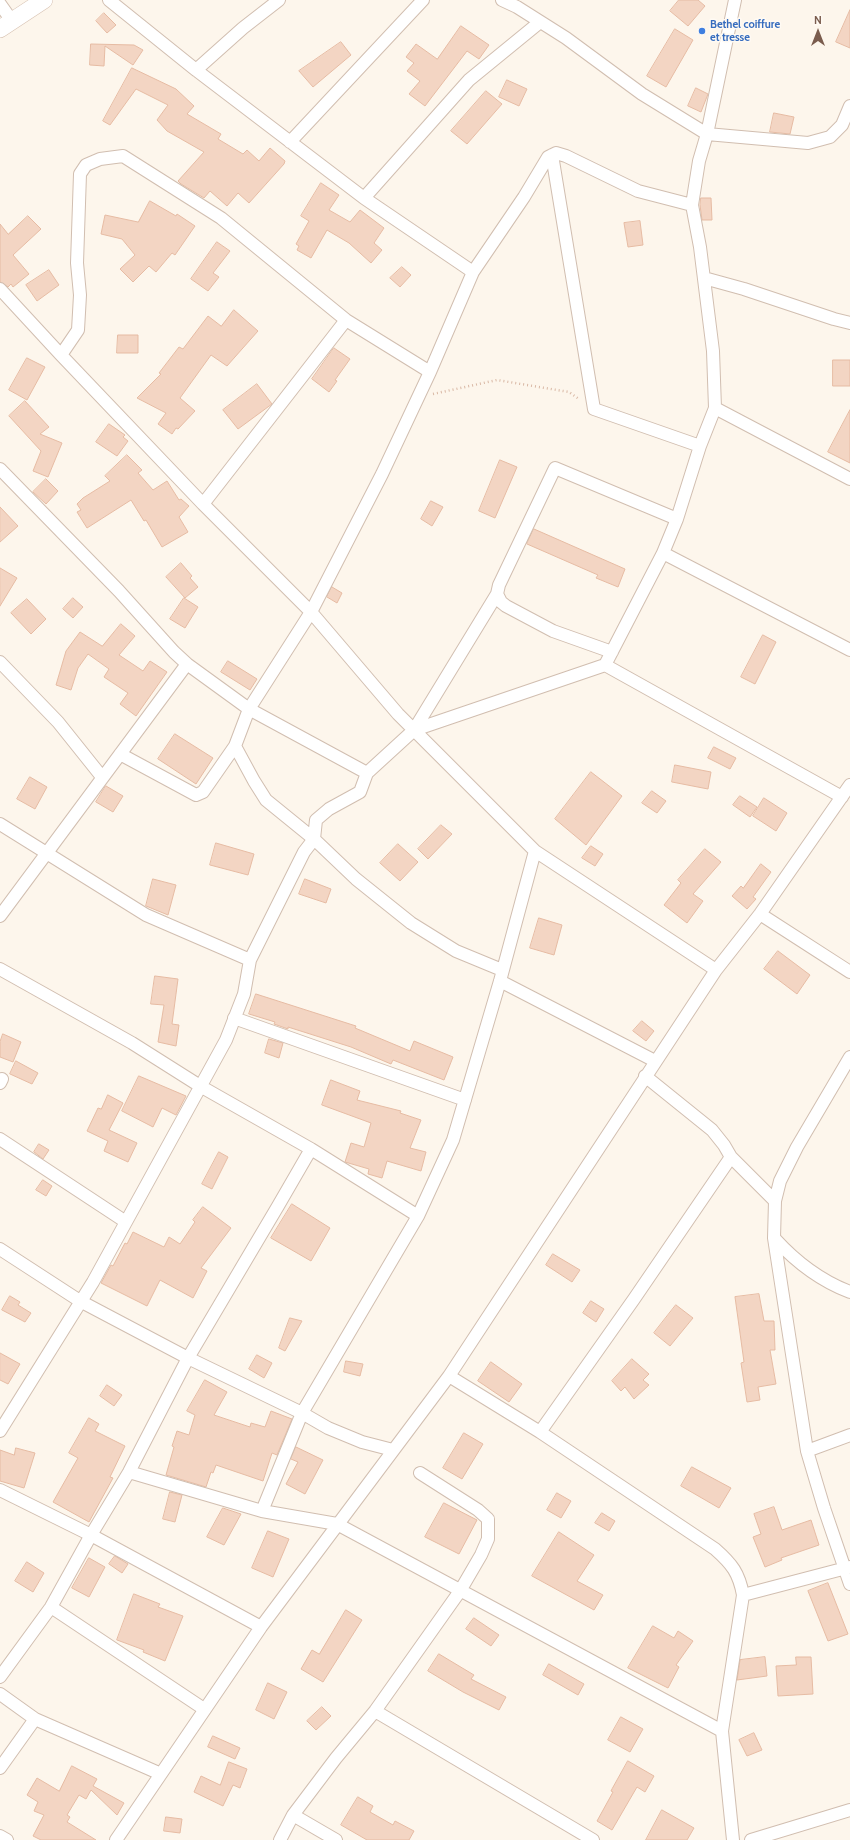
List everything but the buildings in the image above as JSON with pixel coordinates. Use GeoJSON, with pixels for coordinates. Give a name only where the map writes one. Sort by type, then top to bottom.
{"type":"FeatureCollection","features":[{"type":"Feature","properties":{"kind":"main road"},"geometry":{"type":"LineString","coordinates":[[6,25],[44,0]]}},
{"type":"Feature","properties":{"kind":"street"},"geometry":{"type":"LineString","coordinates":[[109,0],[196,70],[364,198],[473,272]]}},
{"type":"Feature","properties":{"kind":"street"},"geometry":{"type":"LineString","coordinates":[[196,70],[279,0]]}},
{"type":"Feature","properties":{"kind":"street"},"geometry":{"type":"LineString","coordinates":[[290,142],[423,0]]}},
{"type":"Feature","properties":{"kind":"street"},"geometry":{"type":"LineString","coordinates":[[502,0],[517,7],[566,38],[642,94],[706,134],[808,143],[830,137],[842,125],[850,106]]}},
{"type":"Feature","properties":{"kind":"street"},"geometry":{"type":"LineString","coordinates":[[414,730],[605,666],[663,553],[677,518],[700,446],[715,408],[713,351],[704,278],[692,205],[699,161],[735,0]]}},
{"type":"Feature","properties":{"kind":"street"},"geometry":{"type":"LineString","coordinates":[[0,4],[6,25]]}},
{"type":"Feature","properties":{"kind":"street"},"geometry":{"type":"LineString","coordinates":[[364,198],[469,80],[540,22]]}},
{"type":"Feature","properties":{"kind":"street"},"geometry":{"type":"LineString","coordinates":[[120,754],[196,795],[203,792],[235,746],[249,709],[311,612],[382,474],[430,372],[473,272],[524,197],[548,157],[556,153],[566,156],[638,191],[692,205]]}},
{"type":"Feature","properties":{"kind":"street"},"geometry":{"type":"LineString","coordinates":[[552,155],[594,409],[700,446]]}},
{"type":"Feature","properties":{"kind":"street"},"geometry":{"type":"LineString","coordinates":[[61,355],[78,330],[80,295],[77,263],[80,174],[86,165],[100,158],[123,156],[221,218],[346,320],[430,372]]}},
{"type":"Feature","properties":{"kind":"street"},"geometry":{"type":"LineString","coordinates":[[704,278],[744,289],[850,323]]}},
{"type":"Feature","properties":{"kind":"street"},"geometry":{"type":"LineString","coordinates":[[0,289],[203,504],[311,612],[398,714],[535,851],[716,970]]}},
{"type":"Feature","properties":{"kind":"street"},"geometry":{"type":"LineString","coordinates":[[203,504],[346,320]]}},
{"type":"Feature","properties":{"kind":"street"},"geometry":{"type":"LineString","coordinates":[[715,408],[850,479]]}},
{"type":"Feature","properties":{"kind":"street"},"geometry":{"type":"LineString","coordinates":[[0,1431],[80,1301],[126,1222],[226,1040],[244,994],[250,960],[304,852],[314,839],[316,820],[329,809],[360,792],[366,774],[414,730],[497,594],[499,585],[555,468],[677,518]]}},
{"type":"Feature","properties":{"kind":"street"},"geometry":{"type":"LineString","coordinates":[[0,469],[119,591],[174,652],[187,664],[249,709],[366,774]]}},
{"type":"Feature","properties":{"kind":"street"},"geometry":{"type":"LineString","coordinates":[[663,553],[850,650]]}},
{"type":"Feature","properties":{"kind":"street"},"geometry":{"type":"LineString","coordinates":[[497,594],[501,602],[506,606],[553,631],[612,652]]}},
{"type":"Feature","properties":{"kind":"street"},"geometry":{"type":"LineString","coordinates":[[0,662],[58,722],[102,777]]}},
{"type":"Feature","properties":{"kind":"street"},"geometry":{"type":"LineString","coordinates":[[0,916],[45,853],[187,664]]}},
{"type":"Feature","properties":{"kind":"street"},"geometry":{"type":"LineString","coordinates":[[605,666],[842,797]]}},
{"type":"Feature","properties":{"kind":"street"},"geometry":{"type":"LineString","coordinates":[[235,746],[266,800],[314,839],[356,879],[411,923],[456,951],[655,1061]]}},
{"type":"Feature","properties":{"kind":"street"},"geometry":{"type":"LineString","coordinates":[[116,1840],[261,1627],[449,1376],[716,970],[760,914],[850,785]]}},
{"type":"Feature","properties":{"kind":"street"},"geometry":{"type":"LineString","coordinates":[[0,824],[146,915],[250,960]]}},
{"type":"Feature","properties":{"kind":"street"},"geometry":{"type":"LineString","coordinates":[[262,1511],[302,1413],[418,1216],[453,1140],[501,976],[535,851]]}},
{"type":"Feature","properties":{"kind":"street"},"geometry":{"type":"LineString","coordinates":[[760,914],[850,972]]}},
{"type":"Feature","properties":{"kind":"street"},"geometry":{"type":"LineString","coordinates":[[0,970],[132,1043],[200,1086],[311,1149],[418,1216]]}},
{"type":"Feature","properties":{"kind":"street"},"geometry":{"type":"LineString","coordinates":[[234,1018],[465,1100]]}},
{"type":"Feature","properties":{"kind":"street"},"geometry":{"type":"LineString","coordinates":[[850,1057],[797,1147],[780,1181],[775,1200],[774,1238],[807,1451],[847,1568],[850,1584]]}},
{"type":"Feature","properties":{"kind":"street"},"geometry":{"type":"LineString","coordinates":[[645,1076],[712,1130],[721,1140],[730,1157],[775,1200]]}},
{"type":"Feature","properties":{"kind":"street"},"geometry":{"type":"LineString","coordinates":[[0,1139],[126,1222]]}},
{"type":"Feature","properties":{"kind":"street"},"geometry":{"type":"LineString","coordinates":[[0,1677],[51,1607],[91,1535],[129,1472],[188,1358],[311,1149]]}},
{"type":"Feature","properties":{"kind":"street"},"geometry":{"type":"LineString","coordinates":[[540,1432],[634,1299],[730,1157]]}},
{"type":"Feature","properties":{"kind":"street"},"geometry":{"type":"LineString","coordinates":[[774,1238],[787,1253],[816,1275],[850,1292]]}},
{"type":"Feature","properties":{"kind":"street"},"geometry":{"type":"LineString","coordinates":[[0,1248],[80,1301],[188,1358],[302,1413],[328,1428],[362,1442],[393,1450]]}},
{"type":"Feature","properties":{"kind":"street"},"geometry":{"type":"LineString","coordinates":[[449,1376],[540,1432],[715,1549],[730,1563],[735,1570],[741,1582],[743,1595],[722,1731],[733,1840]]}},
{"type":"Feature","properties":{"kind":"street"},"geometry":{"type":"LineString","coordinates":[[807,1451],[850,1435]]}},
{"type":"Feature","properties":{"kind":"street"},"geometry":{"type":"LineString","coordinates":[[129,1472],[262,1511],[337,1524],[722,1731]]}},
{"type":"Feature","properties":{"kind":"street"},"geometry":{"type":"LineString","coordinates":[[280,1840],[293,1815],[336,1758],[376,1711],[460,1590],[481,1555],[488,1539],[488,1519],[478,1510],[420,1473]]}},
{"type":"Feature","properties":{"kind":"street"},"geometry":{"type":"LineString","coordinates":[[0,1490],[91,1535],[261,1627]]}},
{"type":"Feature","properties":{"kind":"street"},"geometry":{"type":"LineString","coordinates":[[743,1595],[847,1568]]}},
{"type":"Feature","properties":{"kind":"street"},"geometry":{"type":"LineString","coordinates":[[51,1607],[204,1709]]}},
{"type":"Feature","properties":{"kind":"street"},"geometry":{"type":"LineString","coordinates":[[0,1694],[34,1719],[161,1774]]}},
{"type":"Feature","properties":{"kind":"street"},"geometry":{"type":"LineString","coordinates":[[376,1711],[593,1840]]}},
{"type":"Feature","properties":{"kind":"street"},"geometry":{"type":"LineString","coordinates":[[0,1768],[34,1719]]}},
{"type":"Feature","properties":{"kind":"street"},"geometry":{"type":"LineString","coordinates":[[751,1840],[850,1810]]}},
{"type":"Feature","properties":{"kind":"street"},"geometry":{"type":"LineString","coordinates":[[293,1815],[336,1840]]}},
{"type":"Feature","properties":{"kind":"street"},"geometry":{"type":"LineString","coordinates":[[0,1836],[7,1840]]}},
{"type":"Feature","properties":{"kind":"path"},"geometry":{"type":"LineString","coordinates":[[418,396],[440,393],[465,386],[497,380],[569,392],[594,409]]}},
{"type":"Feature","properties":{"kind":"place","name":"Bethel coiffure et tresse"},"geometry":{"type":"Point","coordinates":[702,31]}}]}
